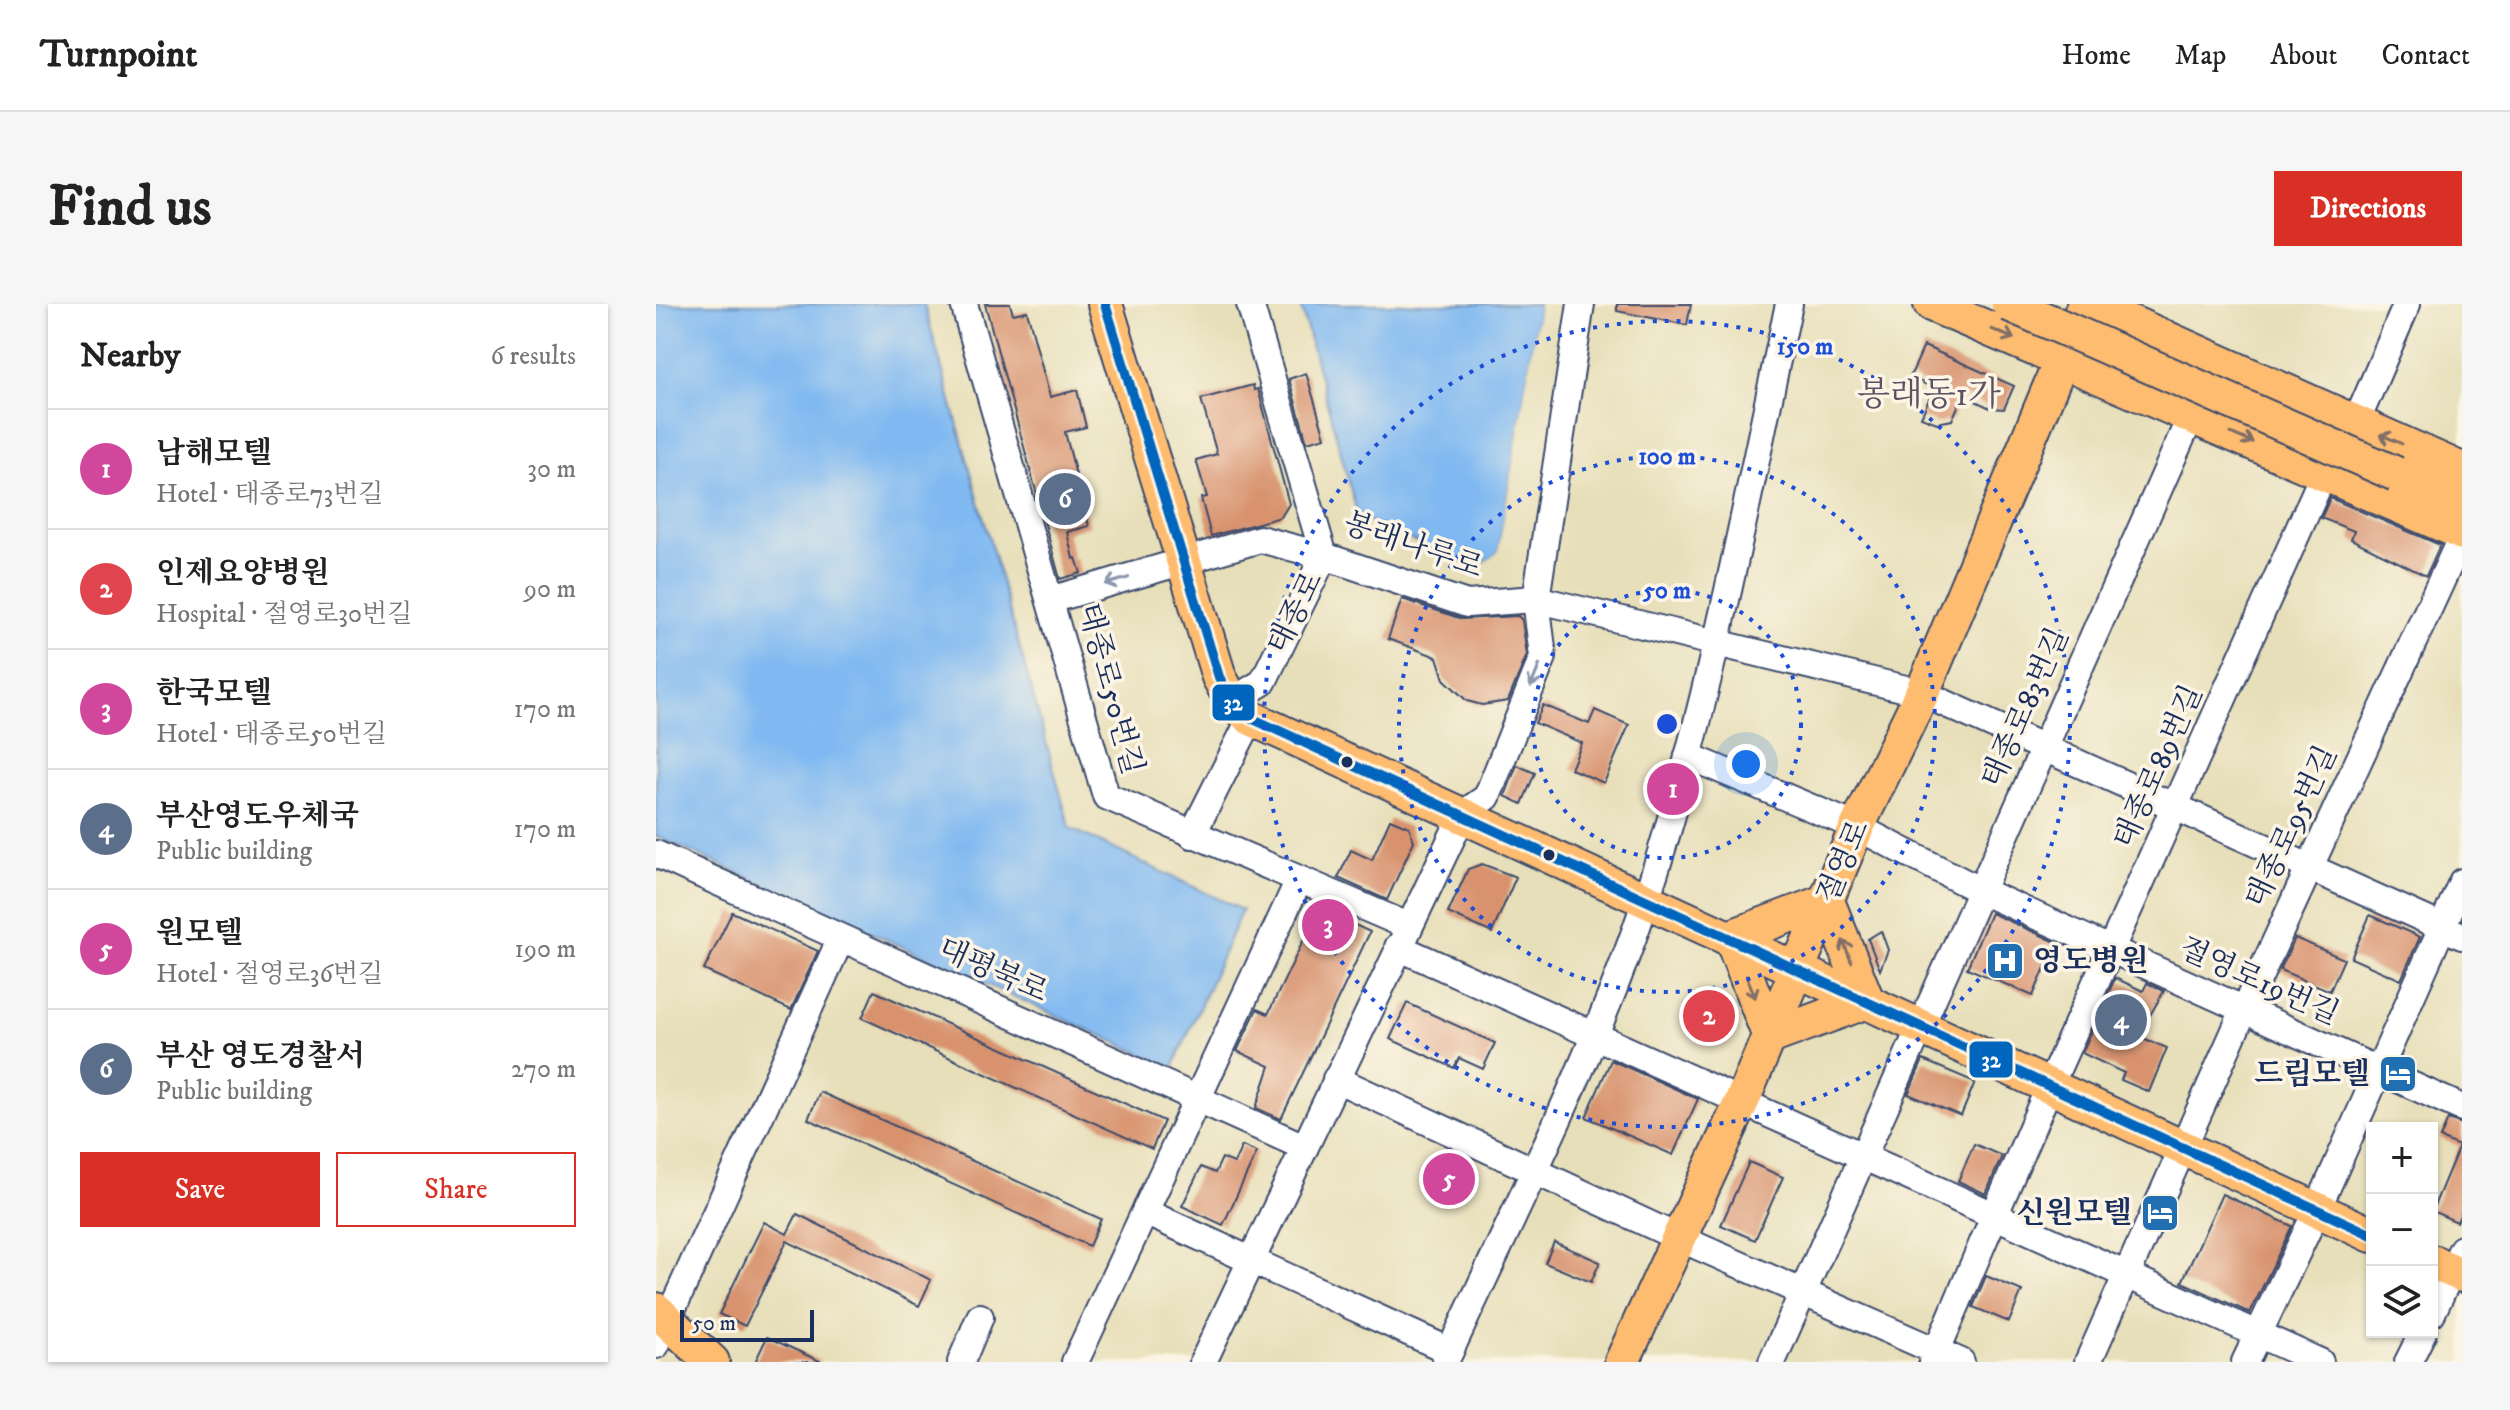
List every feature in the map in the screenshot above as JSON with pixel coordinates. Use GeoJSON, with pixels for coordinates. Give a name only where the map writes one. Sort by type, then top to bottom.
{"type":"FeatureCollection","features":[{"type":"Feature","properties":{"kind":"main road"},"geometry":{"type":"LineString","coordinates":[[1105,304],[1219,677],[1242,710],[2366,1232]]}},
{"type":"Feature","properties":{"kind":"main road"},"geometry":{"type":"LineString","coordinates":[[1931,304],[2462,535]]}},
{"type":"Feature","properties":{"kind":"main road"},"geometry":{"type":"LineString","coordinates":[[2009,304],[2462,502]]}},
{"type":"Feature","properties":{"kind":"main road"},"geometry":{"type":"LineString","coordinates":[[2087,304],[2462,470]]}},
{"type":"Feature","properties":{"kind":"main road","name":"절영로"},"geometry":{"type":"LineString","coordinates":[[1622,1362],[1742,1101],[1857,827],[1922,693],[2087,304]]}},
{"type":"Feature","properties":{"kind":"main road"},"geometry":{"type":"LineString","coordinates":[[1731,937],[1827,901],[1867,1001]]}},
{"type":"Feature","properties":{"kind":"main road"},"geometry":{"type":"LineString","coordinates":[[1731,937],[1770,1037],[1867,1001]]}},
{"type":"Feature","properties":{"kind":"main road"},"geometry":{"type":"LineString","coordinates":[[660,1325],[712,1362]]}},
{"type":"Feature","properties":{"kind":"street"},"geometry":{"type":"LineString","coordinates":[[964,304],[1050,600]]}},
{"type":"Feature","properties":{"kind":"street","name":"봉래나루로"},"geometry":{"type":"LineString","coordinates":[[1250,304],[1324,556],[1467,604],[1536,599],[1922,693],[2452,932]]}},
{"type":"Feature","properties":{"kind":"street"},"geometry":{"type":"LineString","coordinates":[[1203,1362],[1463,814],[1487,797],[1543,657],[1536,599],[1581,304]]}},
{"type":"Feature","properties":{"kind":"street"},"geometry":{"type":"LineString","coordinates":[[1145,1212],[1448,1356],[1595,1035],[1646,898],[1688,756],[1789,304]]}},
{"type":"Feature","properties":{"kind":"street"},"geometry":{"type":"LineString","coordinates":[[2356,423],[2407,304]]}},
{"type":"Feature","properties":{"kind":"street","name":"태종로83번길"},"geometry":{"type":"LineString","coordinates":[[1772,1362],[1918,1025],[2191,416]]}},
{"type":"Feature","properties":{"kind":"street","name":"태종로89번길"},"geometry":{"type":"LineString","coordinates":[[1934,1356],[2050,1085],[2113,951],[2324,473]]}},
{"type":"Feature","properties":{"kind":"street","name":"태종로95번길"},"geometry":{"type":"LineString","coordinates":[[2088,1362],[2244,1010],[2462,535]]}},
{"type":"Feature","properties":{"kind":"street","name":"태종로"},"geometry":{"type":"LineString","coordinates":[[1184,562],[1260,539],[1324,556],[1263,682],[1242,710]]}},
{"type":"Feature","properties":{"kind":"street","name":"태종로50번길"},"geometry":{"type":"LineString","coordinates":[[1184,562],[1050,600],[1106,796],[1299,880],[1595,1035],[2320,1362]]}},
{"type":"Feature","properties":{"kind":"street"},"geometry":{"type":"LineString","coordinates":[[1192,835],[1242,710]]}},
{"type":"Feature","properties":{"kind":"street","name":"절영로19번길"},"geometry":{"type":"LineString","coordinates":[[1688,756],[1857,827],[1979,890],[2462,1108]]}},
{"type":"Feature","properties":{"kind":"street","name":"대평북로"},"geometry":{"type":"LineString","coordinates":[[660,864],[841,938],[1304,1147]]}},
{"type":"Feature","properties":{"kind":"street"},"geometry":{"type":"LineString","coordinates":[[1075,1362],[1299,880]]}},
{"type":"Feature","properties":{"kind":"street"},"geometry":{"type":"LineString","coordinates":[[2245,1362],[2378,1071],[2452,932],[2462,882]]}},
{"type":"Feature","properties":{"kind":"street"},"geometry":{"type":"LineString","coordinates":[[660,1325],[841,938]]}},
{"type":"Feature","properties":{"kind":"street"},"geometry":{"type":"LineString","coordinates":[[1336,1079],[1802,1292],[1934,1356],[1961,1362]]}},
{"type":"Feature","properties":{"kind":"street"},"geometry":{"type":"LineString","coordinates":[[2438,1298],[2452,1264]]}},
{"type":"Feature","properties":{"kind":"street"},"geometry":{"type":"LineString","coordinates":[[966,1361],[980,1317]]}},
{"type":"Feature","properties":{"kind":"street"},"geometry":{"type":"LineString","coordinates":[[2408,1362],[2420,1338]]}},
{"type":"Feature","properties":{"kind":"water"},"geometry":{"type":"Polygon","coordinates":[[[656,304],[924,304],[1070,828],[1242,910],[1173,1068],[656,836],[656,304]]]}},
{"type":"Feature","properties":{"kind":"water"},"geometry":{"type":"Polygon","coordinates":[[[1300,304],[1539,304],[1498,552],[1478,567],[1358,516],[1300,304]]]}},
{"type":"Feature","properties":{"kind":"pier"},"geometry":{"type":"Polygon","coordinates":[[[1539,304],[1543,304],[1502,553],[1484,568],[1478,567],[1498,552],[1539,304]]]}},
{"type":"Feature","properties":{"kind":"building"},"geometry":{"type":"Polygon","coordinates":[[[985,304],[1010,304],[1013,314],[1027,311],[1050,397],[1077,390],[1086,427],[1065,432],[1089,526],[1067,532],[1073,559],[1076,558],[1081,573],[1060,579],[985,304]]]}},
{"type":"Feature","properties":{"kind":"building"},"geometry":{"type":"Polygon","coordinates":[[[1617,304],[1691,304],[1687,325],[1617,311],[1617,304]]]}},
{"type":"Feature","properties":{"kind":"building"},"geometry":{"type":"Polygon","coordinates":[[[1924,346],[2014,386],[2004,409],[1990,408],[1963,395],[1952,420],[1937,423],[1921,417],[1934,388],[1910,377],[1924,346]]]}},
{"type":"Feature","properties":{"kind":"building"},"geometry":{"type":"Polygon","coordinates":[[[1306,373],[1325,437],[1307,442],[1289,379],[1306,373]]]}},
{"type":"Feature","properties":{"kind":"building"},"geometry":{"type":"Polygon","coordinates":[[[1253,385],[1254,390],[1258,389],[1289,504],[1281,517],[1211,536],[1201,498],[1207,497],[1196,460],[1217,454],[1201,399],[1253,385]]]}},
{"type":"Feature","properties":{"kind":"building"},"geometry":{"type":"Polygon","coordinates":[[[2330,498],[2440,545],[2426,576],[2351,539],[2354,531],[2321,518],[2330,498]]]}},
{"type":"Feature","properties":{"kind":"building"},"geometry":{"type":"Polygon","coordinates":[[[1402,599],[1462,619],[1518,616],[1522,620],[1527,655],[1508,701],[1482,705],[1467,701],[1444,679],[1437,657],[1388,639],[1402,599]]]}},
{"type":"Feature","properties":{"kind":"building"},"geometry":{"type":"Polygon","coordinates":[[[1543,705],[1589,724],[1595,710],[1629,725],[1604,783],[1571,769],[1582,743],[1535,723],[1543,705]]]}},
{"type":"Feature","properties":{"kind":"building"},"geometry":{"type":"Polygon","coordinates":[[[1517,765],[1535,773],[1522,804],[1505,796],[1517,765]]]}},
{"type":"Feature","properties":{"kind":"building"},"geometry":{"type":"Polygon","coordinates":[[[1390,819],[1409,827],[1414,841],[1387,900],[1338,878],[1351,850],[1372,860],[1390,819]]]}},
{"type":"Feature","properties":{"kind":"building"},"geometry":{"type":"Polygon","coordinates":[[[1482,864],[1516,877],[1492,933],[1448,913],[1468,869],[1482,864]]]}},
{"type":"Feature","properties":{"kind":"building"},"geometry":{"type":"Polygon","coordinates":[[[1319,908],[1370,932],[1281,1119],[1256,1108],[1270,1066],[1237,1051],[1257,1009],[1268,1014],[1319,908]]]}},
{"type":"Feature","properties":{"kind":"building"},"geometry":{"type":"Polygon","coordinates":[[[732,912],[818,951],[791,1010],[704,970],[732,912]]]}},
{"type":"Feature","properties":{"kind":"building"},"geometry":{"type":"Polygon","coordinates":[[[1991,913],[2056,942],[2033,996],[1967,968],[1991,913]]]}},
{"type":"Feature","properties":{"kind":"building"},"geometry":{"type":"Polygon","coordinates":[[[2370,915],[2420,937],[2401,980],[2351,958],[2370,915]]]}},
{"type":"Feature","properties":{"kind":"building"},"geometry":{"type":"Polygon","coordinates":[[[1881,931],[1888,950],[1880,970],[1868,939],[1881,931]]]}},
{"type":"Feature","properties":{"kind":"building"},"geometry":{"type":"Polygon","coordinates":[[[2295,938],[2344,959],[2330,991],[2280,970],[2295,938]]]}},
{"type":"Feature","properties":{"kind":"building"},"geometry":{"type":"Polygon","coordinates":[[[2115,978],[2143,991],[2147,983],[2164,991],[2138,1036],[2167,1048],[2149,1092],[2121,1080],[2124,1073],[2082,1053],[2115,978]]]}},
{"type":"Feature","properties":{"kind":"building"},"geometry":{"type":"Polygon","coordinates":[[[874,991],[1164,1121],[1152,1149],[862,1018],[874,991]]]}},
{"type":"Feature","properties":{"kind":"building"},"geometry":{"type":"Polygon","coordinates":[[[1407,1003],[1495,1043],[1483,1069],[1459,1058],[1454,1068],[1390,1039],[1407,1003]]]}},
{"type":"Feature","properties":{"kind":"building"},"geometry":{"type":"Polygon","coordinates":[[[1611,1060],[1698,1099],[1673,1155],[1586,1117],[1611,1060]]]}},
{"type":"Feature","properties":{"kind":"building"},"geometry":{"type":"Polygon","coordinates":[[[1923,1060],[1975,1082],[1961,1116],[1908,1094],[1923,1060]]]}},
{"type":"Feature","properties":{"kind":"building"},"geometry":{"type":"Polygon","coordinates":[[[820,1092],[1101,1219],[1089,1246],[808,1119],[820,1092]]]}},
{"type":"Feature","properties":{"kind":"building"},"geometry":{"type":"Polygon","coordinates":[[[2448,1119],[2462,1124],[2462,1211],[2457,1222],[2438,1214],[2438,1197],[2459,1146],[2440,1138],[2448,1119]]]}},
{"type":"Feature","properties":{"kind":"building"},"geometry":{"type":"Polygon","coordinates":[[[1974,1144],[2002,1156],[1986,1194],[1958,1181],[1974,1144]]]}},
{"type":"Feature","properties":{"kind":"building"},"geometry":{"type":"Polygon","coordinates":[[[1242,1146],[1257,1152],[1223,1225],[1182,1206],[1201,1167],[1215,1173],[1222,1158],[1234,1163],[1242,1146]]]}},
{"type":"Feature","properties":{"kind":"building"},"geometry":{"type":"Polygon","coordinates":[[[1749,1162],[1783,1177],[1755,1240],[1721,1225],[1749,1162]]]}},
{"type":"Feature","properties":{"kind":"building"},"geometry":{"type":"Polygon","coordinates":[[[2222,1194],[2292,1226],[2250,1313],[2182,1282],[2222,1194]]]}},
{"type":"Feature","properties":{"kind":"building"},"geometry":{"type":"Polygon","coordinates":[[[797,1214],[931,1280],[919,1306],[787,1241],[745,1326],[719,1314],[764,1222],[787,1234],[797,1214]]]}},
{"type":"Feature","properties":{"kind":"building"},"geometry":{"type":"Polygon","coordinates":[[[1554,1242],[1600,1262],[1591,1282],[1545,1263],[1554,1242]]]}},
{"type":"Feature","properties":{"kind":"building"},"geometry":{"type":"Polygon","coordinates":[[[1986,1276],[2022,1291],[2009,1322],[1973,1307],[1986,1276]]]}},
{"type":"Feature","properties":{"kind":"building"},"geometry":{"type":"Polygon","coordinates":[[[767,1337],[822,1362],[755,1362],[767,1337]]]}},
{"type":"Feature","properties":{"kind":"transit line","name":"32"},"geometry":{"type":"LineString","coordinates":[[1105,304],[1219,677],[1232,701],[1251,718],[2366,1232]]}},
{"type":"Feature","properties":{"kind":"place","name":"부산 영도경찰서"},"geometry":{"type":"Point","coordinates":[1065,499]}},
{"type":"Feature","properties":{"kind":"place","name":"남해모텔"},"geometry":{"type":"Point","coordinates":[1673,789]}},
{"type":"Feature","properties":{"kind":"place","name":"한국모텔"},"geometry":{"type":"Point","coordinates":[1328,925]}},
{"type":"Feature","properties":{"kind":"place","name":"영도병원"},"geometry":{"type":"Point","coordinates":[2005,961]}},
{"type":"Feature","properties":{"kind":"place","name":"인제요양병원"},"geometry":{"type":"Point","coordinates":[1709,1016]}},
{"type":"Feature","properties":{"kind":"place","name":"부산영도우체국"},"geometry":{"type":"Point","coordinates":[2121,1020]}},
{"type":"Feature","properties":{"kind":"place","name":"드림모텔"},"geometry":{"type":"Point","coordinates":[2398,1074]}},
{"type":"Feature","properties":{"kind":"place","name":"원모텔"},"geometry":{"type":"Point","coordinates":[1449,1179]}},
{"type":"Feature","properties":{"kind":"place","name":"신원모텔"},"geometry":{"type":"Point","coordinates":[2160,1213]}},
{"type":"Feature","properties":{"kind":"district","name":"봉래동1가"},"geometry":{"type":"Point","coordinates":[1929,395]}}]}
